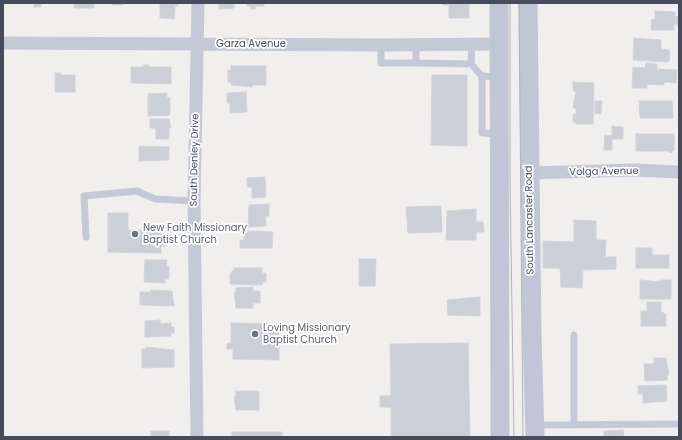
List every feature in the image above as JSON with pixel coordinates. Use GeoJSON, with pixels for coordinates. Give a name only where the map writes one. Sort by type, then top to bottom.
{"type":"FeatureCollection","features":[{"type":"Feature","properties":{"kind":"main road"},"geometry":{"type":"LineString","coordinates":[[499,3],[499,44],[491,77],[499,134],[500,437]]}},
{"type":"Feature","properties":{"kind":"main road","name":"South Lancaster Road"},"geometry":{"type":"LineString","coordinates":[[528,3],[529,173],[535,431]]}},
{"type":"Feature","properties":{"kind":"street","name":"South Denley Drive"},"geometry":{"type":"LineString","coordinates":[[196,437],[194,201],[198,3]]}},
{"type":"Feature","properties":{"kind":"street","name":"Garza Avenue"},"geometry":{"type":"LineString","coordinates":[[3,43],[381,45],[499,44]]}},
{"type":"Feature","properties":{"kind":"street","name":"Volga Avenue"},"geometry":{"type":"LineString","coordinates":[[529,173],[635,170],[679,172]]}},
{"type":"Feature","properties":{"kind":"lane"},"geometry":{"type":"LineString","coordinates":[[471,64],[472,44]]}},
{"type":"Feature","properties":{"kind":"lane"},"geometry":{"type":"LineString","coordinates":[[381,45],[381,63],[471,64],[491,77]]}},
{"type":"Feature","properties":{"kind":"lane"},"geometry":{"type":"LineString","coordinates":[[416,45],[416,64]]}},
{"type":"Feature","properties":{"kind":"lane"},"geometry":{"type":"LineString","coordinates":[[86,237],[84,196],[138,191],[155,199],[194,201]]}},
{"type":"Feature","properties":{"kind":"lane"},"geometry":{"type":"LineString","coordinates":[[574,335],[574,425]]}},
{"type":"Feature","properties":{"kind":"lane"},"geometry":{"type":"LineString","coordinates":[[535,431],[574,425],[679,424]]}},
{"type":"Feature","properties":{"kind":"building"},"geometry":{"type":"Polygon","coordinates":[[[34,3],[41,3],[41,7],[34,7],[34,3]]]}},
{"type":"Feature","properties":{"kind":"building"},"geometry":{"type":"Polygon","coordinates":[[[74,3],[94,3],[94,8],[74,8],[74,3]]]}},
{"type":"Feature","properties":{"kind":"building"},"geometry":{"type":"Polygon","coordinates":[[[112,3],[123,3],[123,5],[112,5],[112,3]]]}},
{"type":"Feature","properties":{"kind":"building"},"geometry":{"type":"Polygon","coordinates":[[[160,3],[178,3],[178,6],[175,6],[174,19],[160,18],[160,3]]]}},
{"type":"Feature","properties":{"kind":"building"},"geometry":{"type":"Polygon","coordinates":[[[219,3],[234,3],[234,8],[219,9],[219,3]]]}},
{"type":"Feature","properties":{"kind":"building"},"geometry":{"type":"Polygon","coordinates":[[[247,3],[264,3],[264,6],[255,6],[255,9],[251,9],[251,6],[247,6],[247,3]]]}},
{"type":"Feature","properties":{"kind":"building"},"geometry":{"type":"Polygon","coordinates":[[[443,3],[469,4],[469,18],[449,18],[449,5],[443,5],[443,3]]]}},
{"type":"Feature","properties":{"kind":"building"},"geometry":{"type":"Polygon","coordinates":[[[655,11],[675,12],[675,16],[678,17],[678,25],[674,24],[674,30],[651,30],[652,19],[655,20],[655,11]]]}},
{"type":"Feature","properties":{"kind":"building"},"geometry":{"type":"Polygon","coordinates":[[[634,38],[661,40],[661,49],[670,50],[669,62],[633,60],[634,38]]]}},
{"type":"Feature","properties":{"kind":"building"},"geometry":{"type":"Polygon","coordinates":[[[646,63],[657,64],[657,71],[659,71],[659,69],[677,70],[676,83],[664,82],[664,85],[647,84],[647,88],[632,88],[633,67],[645,68],[646,63]]]}},
{"type":"Feature","properties":{"kind":"building"},"geometry":{"type":"Polygon","coordinates":[[[144,65],[149,65],[149,67],[171,67],[171,84],[131,83],[131,67],[144,67],[144,65]]]}},
{"type":"Feature","properties":{"kind":"building"},"geometry":{"type":"Polygon","coordinates":[[[231,66],[266,66],[266,85],[252,85],[252,87],[231,85],[231,82],[228,82],[228,70],[231,70],[231,66]]]}},
{"type":"Feature","properties":{"kind":"building"},"geometry":{"type":"Polygon","coordinates":[[[55,73],[61,73],[61,75],[75,75],[75,92],[55,92],[55,73]]]}},
{"type":"Feature","properties":{"kind":"building"},"geometry":{"type":"Polygon","coordinates":[[[432,75],[467,75],[467,146],[431,145],[432,75]]]}},
{"type":"Feature","properties":{"kind":"building"},"geometry":{"type":"Polygon","coordinates":[[[573,82],[594,83],[593,124],[576,124],[576,122],[573,122],[573,114],[576,115],[576,108],[573,108],[576,91],[573,91],[573,82]]]}},
{"type":"Feature","properties":{"kind":"building"},"geometry":{"type":"Polygon","coordinates":[[[246,92],[247,112],[230,113],[230,103],[227,103],[227,93],[246,92]]]}},
{"type":"Feature","properties":{"kind":"building"},"geometry":{"type":"Polygon","coordinates":[[[167,93],[167,98],[170,98],[170,115],[148,116],[148,94],[167,93]]]}},
{"type":"Feature","properties":{"kind":"building"},"geometry":{"type":"Polygon","coordinates":[[[595,101],[602,101],[601,114],[595,113],[595,101]]]}},
{"type":"Feature","properties":{"kind":"building"},"geometry":{"type":"Polygon","coordinates":[[[639,101],[672,101],[673,118],[640,118],[639,101]]]}},
{"type":"Feature","properties":{"kind":"building"},"geometry":{"type":"Polygon","coordinates":[[[150,119],[169,119],[171,128],[169,127],[169,139],[156,139],[156,128],[150,128],[150,119]]]}},
{"type":"Feature","properties":{"kind":"building"},"geometry":{"type":"Polygon","coordinates":[[[612,126],[623,127],[623,139],[612,139],[612,126]]]}},
{"type":"Feature","properties":{"kind":"building"},"geometry":{"type":"Polygon","coordinates":[[[636,134],[674,134],[674,150],[671,153],[667,151],[636,151],[636,134]]]}},
{"type":"Feature","properties":{"kind":"building"},"geometry":{"type":"Polygon","coordinates":[[[605,135],[612,136],[612,150],[604,150],[605,135]]]}},
{"type":"Feature","properties":{"kind":"building"},"geometry":{"type":"Polygon","coordinates":[[[139,146],[169,147],[169,160],[139,161],[139,146]]]}},
{"type":"Feature","properties":{"kind":"building"},"geometry":{"type":"Polygon","coordinates":[[[265,177],[266,197],[252,198],[252,187],[247,187],[247,178],[265,177]]]}},
{"type":"Feature","properties":{"kind":"building"},"geometry":{"type":"Polygon","coordinates":[[[269,204],[269,216],[265,216],[266,226],[248,227],[249,205],[269,204]]]}},
{"type":"Feature","properties":{"kind":"building"},"geometry":{"type":"Polygon","coordinates":[[[441,206],[442,232],[408,233],[406,207],[441,206]]]}},
{"type":"Feature","properties":{"kind":"building"},"geometry":{"type":"Polygon","coordinates":[[[476,209],[476,222],[483,222],[484,232],[476,232],[476,240],[446,240],[447,211],[476,209]]]}},
{"type":"Feature","properties":{"kind":"building","name":"New Faith Missionary Baptist Church"},"geometry":{"type":"Polygon","coordinates":[[[108,213],[128,213],[128,230],[161,231],[161,237],[165,237],[165,246],[161,246],[161,253],[108,252],[108,213]]]}},
{"type":"Feature","properties":{"kind":"building"},"geometry":{"type":"Polygon","coordinates":[[[574,220],[596,221],[596,240],[606,240],[605,257],[616,257],[616,269],[583,270],[582,288],[561,287],[560,268],[543,268],[543,241],[574,242],[574,220]]]}},
{"type":"Feature","properties":{"kind":"building"},"geometry":{"type":"Polygon","coordinates":[[[248,231],[273,232],[272,248],[240,248],[240,240],[244,240],[244,233],[249,233],[248,231]]]}},
{"type":"Feature","properties":{"kind":"building"},"geometry":{"type":"Polygon","coordinates":[[[636,248],[652,248],[652,255],[669,255],[669,268],[636,268],[636,248]]]}},
{"type":"Feature","properties":{"kind":"building"},"geometry":{"type":"Polygon","coordinates":[[[359,259],[376,259],[375,286],[359,286],[359,259]]]}},
{"type":"Feature","properties":{"kind":"building"},"geometry":{"type":"Polygon","coordinates":[[[145,260],[167,260],[166,267],[169,267],[169,279],[165,279],[165,283],[144,282],[145,260]]]}},
{"type":"Feature","properties":{"kind":"building"},"geometry":{"type":"Polygon","coordinates":[[[234,268],[262,268],[262,273],[266,273],[266,282],[262,282],[262,285],[230,284],[230,275],[232,271],[234,271],[234,268]]]}},
{"type":"Feature","properties":{"kind":"building"},"geometry":{"type":"Polygon","coordinates":[[[640,280],[660,282],[660,280],[671,280],[671,299],[640,299],[640,280]]]}},
{"type":"Feature","properties":{"kind":"building"},"geometry":{"type":"Polygon","coordinates":[[[253,287],[253,291],[260,291],[260,303],[253,303],[253,308],[236,308],[234,293],[236,293],[236,288],[253,287]]]}},
{"type":"Feature","properties":{"kind":"building"},"geometry":{"type":"Polygon","coordinates":[[[151,290],[172,291],[174,306],[140,305],[140,292],[151,292],[151,290]]]}},
{"type":"Feature","properties":{"kind":"building"},"geometry":{"type":"Polygon","coordinates":[[[480,297],[480,316],[448,315],[447,300],[480,297]]]}},
{"type":"Feature","properties":{"kind":"building"},"geometry":{"type":"Polygon","coordinates":[[[647,302],[661,302],[661,311],[666,315],[666,326],[641,326],[641,311],[647,311],[647,302]]]}},
{"type":"Feature","properties":{"kind":"building"},"geometry":{"type":"Polygon","coordinates":[[[160,320],[160,324],[171,323],[171,327],[174,327],[174,333],[171,333],[171,336],[145,337],[145,321],[160,320]]]}},
{"type":"Feature","properties":{"kind":"building","name":"Loving Missionary Baptist Church"},"geometry":{"type":"Polygon","coordinates":[[[231,323],[279,324],[279,360],[233,359],[233,349],[227,349],[227,344],[231,343],[231,323]]]}},
{"type":"Feature","properties":{"kind":"building"},"geometry":{"type":"Polygon","coordinates":[[[468,343],[470,437],[391,437],[391,407],[380,407],[380,396],[391,396],[390,344],[468,343]]]}},
{"type":"Feature","properties":{"kind":"building"},"geometry":{"type":"Polygon","coordinates":[[[146,347],[174,350],[174,367],[142,368],[142,349],[146,349],[146,347]]]}},
{"type":"Feature","properties":{"kind":"building"},"geometry":{"type":"Polygon","coordinates":[[[654,358],[666,358],[669,375],[667,375],[667,380],[645,381],[644,364],[654,364],[654,358]]]}},
{"type":"Feature","properties":{"kind":"building"},"geometry":{"type":"Polygon","coordinates":[[[666,385],[667,401],[643,403],[643,394],[638,394],[638,386],[666,385]]]}},
{"type":"Feature","properties":{"kind":"building"},"geometry":{"type":"Polygon","coordinates":[[[236,391],[259,391],[259,410],[236,410],[234,397],[236,397],[236,391]]]}},
{"type":"Feature","properties":{"kind":"building"},"geometry":{"type":"Polygon","coordinates":[[[623,430],[624,437],[604,437],[604,431],[623,430]]]}},
{"type":"Feature","properties":{"kind":"building"},"geometry":{"type":"Polygon","coordinates":[[[151,431],[169,431],[169,437],[149,437],[151,436],[151,431]]]}},
{"type":"Feature","properties":{"kind":"building"},"geometry":{"type":"Polygon","coordinates":[[[232,432],[282,432],[282,437],[232,437],[232,432]]]}},
{"type":"Feature","properties":{"kind":"tram line"},"geometry":{"type":"LineString","coordinates":[[510,3],[510,182],[514,437]]}},
{"type":"Feature","properties":{"kind":"tram line"},"geometry":{"type":"LineString","coordinates":[[519,3],[523,437]]}},
{"type":"Feature","properties":{"kind":"place","name":"New Faith Missionary Baptist Church"},"geometry":{"type":"Point","coordinates":[135,234]}},
{"type":"Feature","properties":{"kind":"place","name":"Loving Missionary Baptist Church"},"geometry":{"type":"Point","coordinates":[255,334]}}]}
